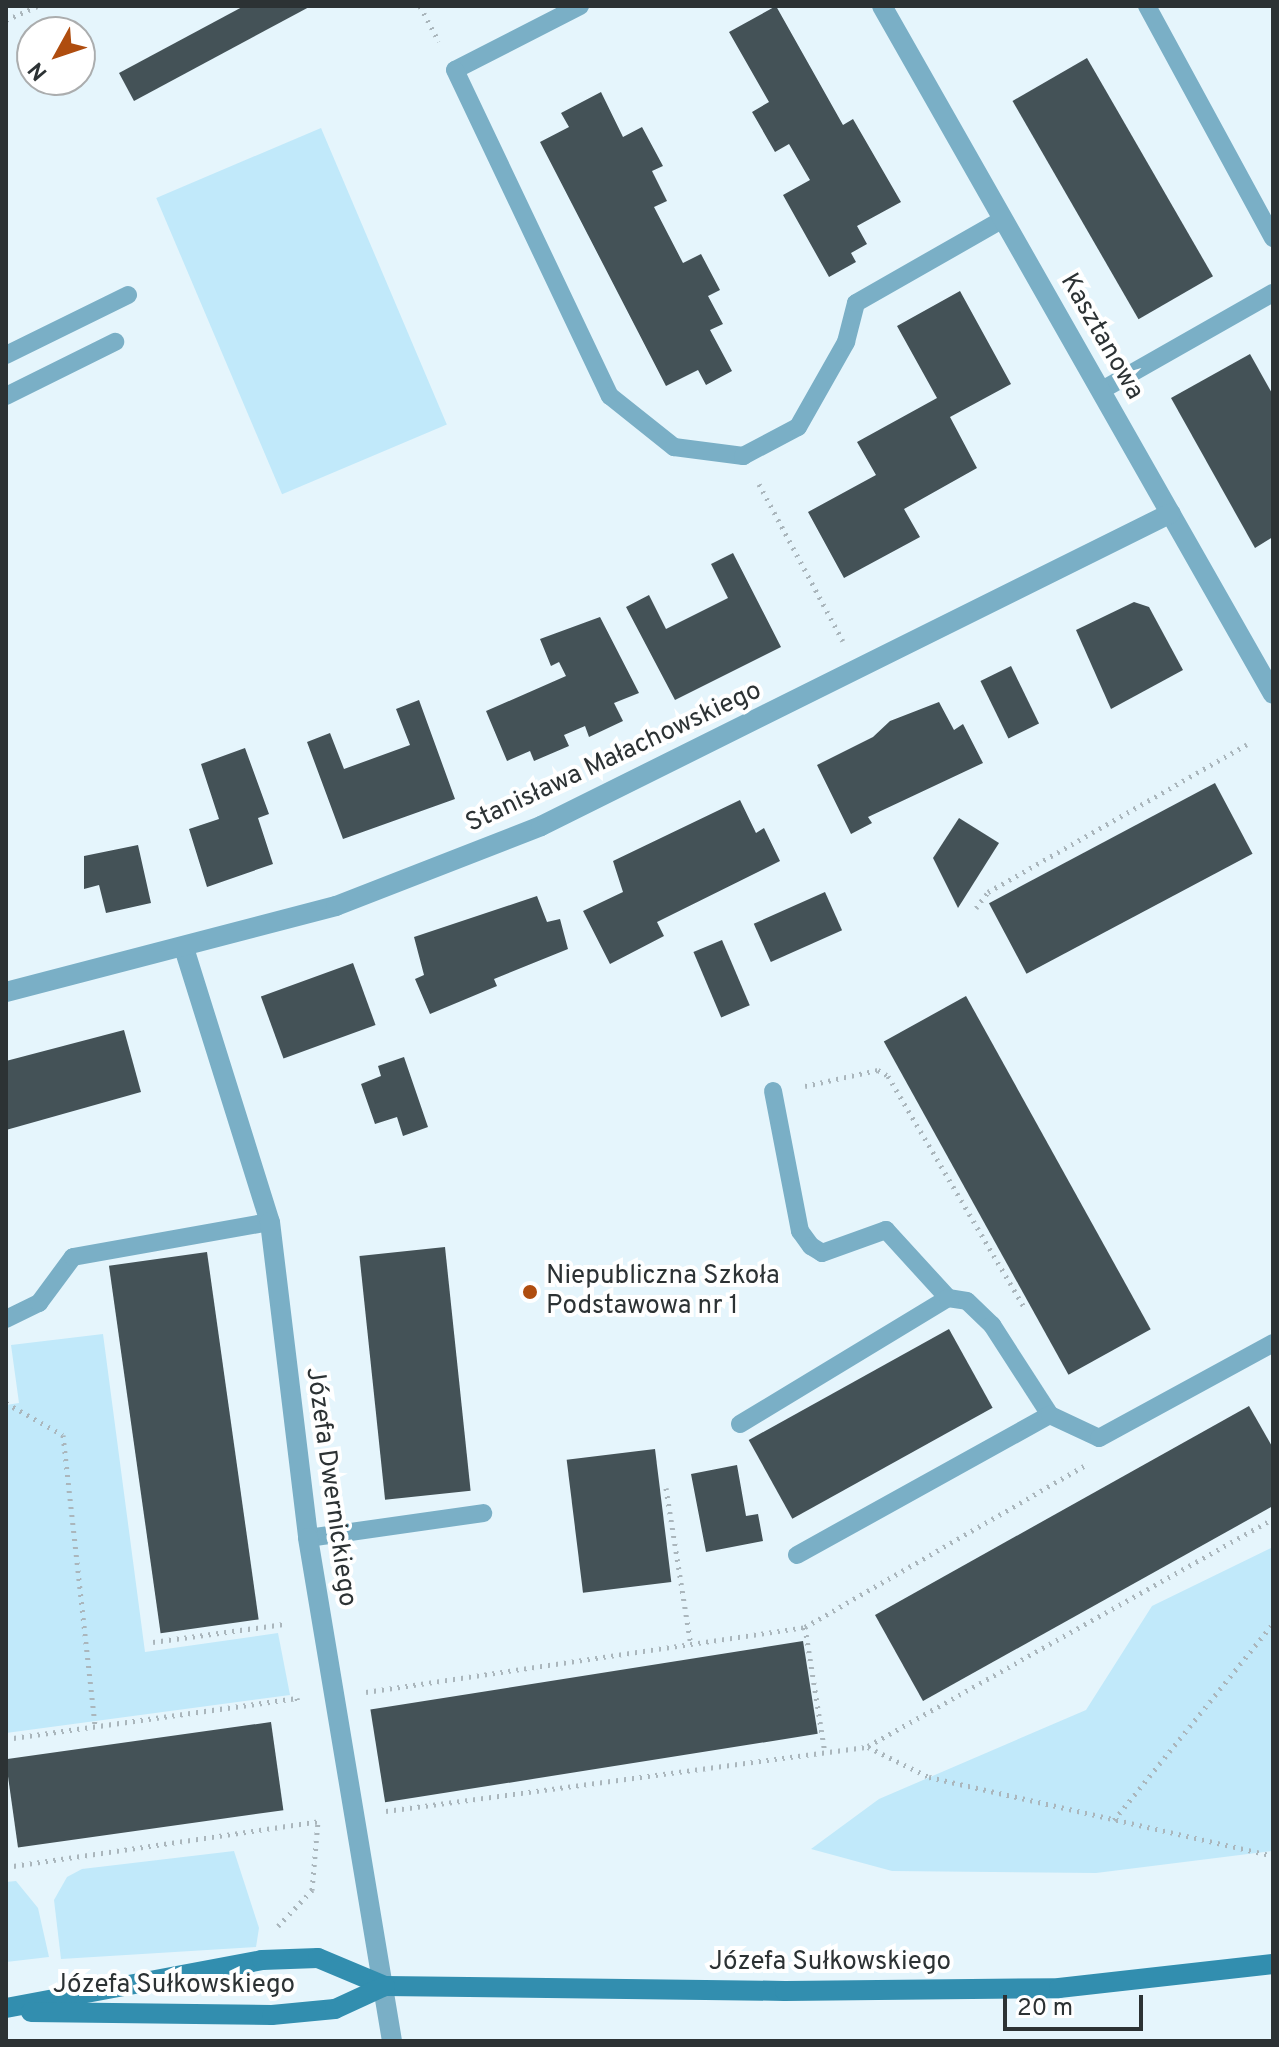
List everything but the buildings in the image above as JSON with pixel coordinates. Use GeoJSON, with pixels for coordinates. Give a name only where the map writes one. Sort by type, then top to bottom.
{"type":"FeatureCollection","features":[{"type":"Feature","properties":{"kind":"street","name":"Kasztanowa"},"geometry":{"type":"LineString","coordinates":[[882,6],[1273,694]]}},
{"type":"Feature","properties":{"kind":"street","name":"Stanisława Małachowskiego"},"geometry":{"type":"LineString","coordinates":[[6,992],[336,906],[541,826],[1171,513]]}},
{"type":"Feature","properties":{"kind":"street","name":"Józefa Dwernickiego"},"geometry":{"type":"LineString","coordinates":[[184,948],[270,1222],[308,1538],[392,2041]]}},
{"type":"Feature","properties":{"kind":"street","name":"Józefa Sułkowskiego"},"geometry":{"type":"LineString","coordinates":[[6,2010],[262,1960],[318,1958],[385,1986],[1059,1988],[1273,1964]]}},
{"type":"Feature","properties":{"kind":"street","name":"Józefa Sułkowskiego"},"geometry":{"type":"LineString","coordinates":[[6,2010],[272,2015],[335,2009],[385,1986]]}},
{"type":"Feature","properties":{"kind":"lane"},"geometry":{"type":"LineString","coordinates":[[580,6],[455,70],[610,396],[674,447],[743,456],[798,427],[846,342],[856,303],[1003,219]]}},
{"type":"Feature","properties":{"kind":"lane"},"geometry":{"type":"LineString","coordinates":[[1147,6],[1273,238]]}},
{"type":"Feature","properties":{"kind":"lane"},"geometry":{"type":"LineString","coordinates":[[1102,390],[1273,293]]}},
{"type":"Feature","properties":{"kind":"lane"},"geometry":{"type":"LineString","coordinates":[[6,355],[128,295]]}},
{"type":"Feature","properties":{"kind":"lane"},"geometry":{"type":"LineString","coordinates":[[6,396],[115,342]]}},
{"type":"Feature","properties":{"kind":"lane"},"geometry":{"type":"LineString","coordinates":[[773,1091],[800,1231],[811,1246],[822,1253],[886,1230],[948,1298],[967,1301],[992,1325],[1050,1415],[1099,1438],[1273,1343]]}},
{"type":"Feature","properties":{"kind":"lane"},"geometry":{"type":"LineString","coordinates":[[6,1319],[39,1303],[73,1257],[270,1222]]}},
{"type":"Feature","properties":{"kind":"lane"},"geometry":{"type":"LineString","coordinates":[[740,1424],[948,1298]]}},
{"type":"Feature","properties":{"kind":"lane"},"geometry":{"type":"LineString","coordinates":[[797,1555],[1050,1415]]}},
{"type":"Feature","properties":{"kind":"lane"},"geometry":{"type":"LineString","coordinates":[[308,1538],[483,1513]]}},
{"type":"Feature","properties":{"kind":"path"},"geometry":{"type":"LineString","coordinates":[[6,20],[37,6]]}},
{"type":"Feature","properties":{"kind":"path"},"geometry":{"type":"LineString","coordinates":[[743,456],[858,670]]}},
{"type":"Feature","properties":{"kind":"path"},"geometry":{"type":"LineString","coordinates":[[976,908],[988,892],[1247,744]]}},
{"type":"Feature","properties":{"kind":"path"},"geometry":{"type":"LineString","coordinates":[[773,1091],[878,1070],[888,1076],[1029,1316]]}},
{"type":"Feature","properties":{"kind":"path"},"geometry":{"type":"LineString","coordinates":[[6,1403],[63,1435],[95,1727]]}},
{"type":"Feature","properties":{"kind":"path"},"geometry":{"type":"LineString","coordinates":[[356,1694],[805,1627],[1107,1452],[1099,1438]]}},
{"type":"Feature","properties":{"kind":"path"},"geometry":{"type":"LineString","coordinates":[[666,1488],[691,1645]]}},
{"type":"Feature","properties":{"kind":"path"},"geometry":{"type":"LineString","coordinates":[[6,1867],[352,1815],[868,1747],[1273,1519]]}},
{"type":"Feature","properties":{"kind":"path"},"geometry":{"type":"LineString","coordinates":[[153,1642],[284,1624]]}},
{"type":"Feature","properties":{"kind":"path"},"geometry":{"type":"LineString","coordinates":[[1114,1820],[1273,1624]]}},
{"type":"Feature","properties":{"kind":"path"},"geometry":{"type":"LineString","coordinates":[[805,1627],[825,1753]]}},
{"type":"Feature","properties":{"kind":"path"},"geometry":{"type":"LineString","coordinates":[[6,1739],[297,1698],[300,1713]]}},
{"type":"Feature","properties":{"kind":"path"},"geometry":{"type":"LineString","coordinates":[[868,1747],[929,1777],[1273,1856]]}},
{"type":"Feature","properties":{"kind":"path"},"geometry":{"type":"LineString","coordinates":[[268,1937],[312,1890],[318,1822],[315,1806]]}},
{"type":"Feature","properties":{"kind":"shaded area"},"geometry":{"type":"Polygon","coordinates":[[[321,128],[447,424],[282,494],[156,198],[321,128]]]}},
{"type":"Feature","properties":{"kind":"shaded area"},"geometry":{"type":"Polygon","coordinates":[[[103,1334],[145,1652],[278,1633],[290,1695],[6,1733],[6,1405],[19,1403],[11,1345],[103,1334]]]}},
{"type":"Feature","properties":{"kind":"shaded area"},"geometry":{"type":"Polygon","coordinates":[[[1273,1547],[1273,1851],[1096,1873],[892,1871],[811,1849],[879,1799],[1086,1710],[1152,1606],[1273,1547]]]}},
{"type":"Feature","properties":{"kind":"shaded area"},"geometry":{"type":"Polygon","coordinates":[[[234,1851],[259,1928],[256,1947],[61,1959],[54,1900],[67,1877],[82,1869],[234,1851]]]}},
{"type":"Feature","properties":{"kind":"shaded area"},"geometry":{"type":"Polygon","coordinates":[[[16,1881],[38,1908],[49,1957],[6,1962],[6,1882],[16,1881]]]}},
{"type":"Feature","properties":{"kind":"place","name":"Niepubliczna Szkoła Podstawowa nr 1"},"geometry":{"type":"Point","coordinates":[530,1292]}}]}
